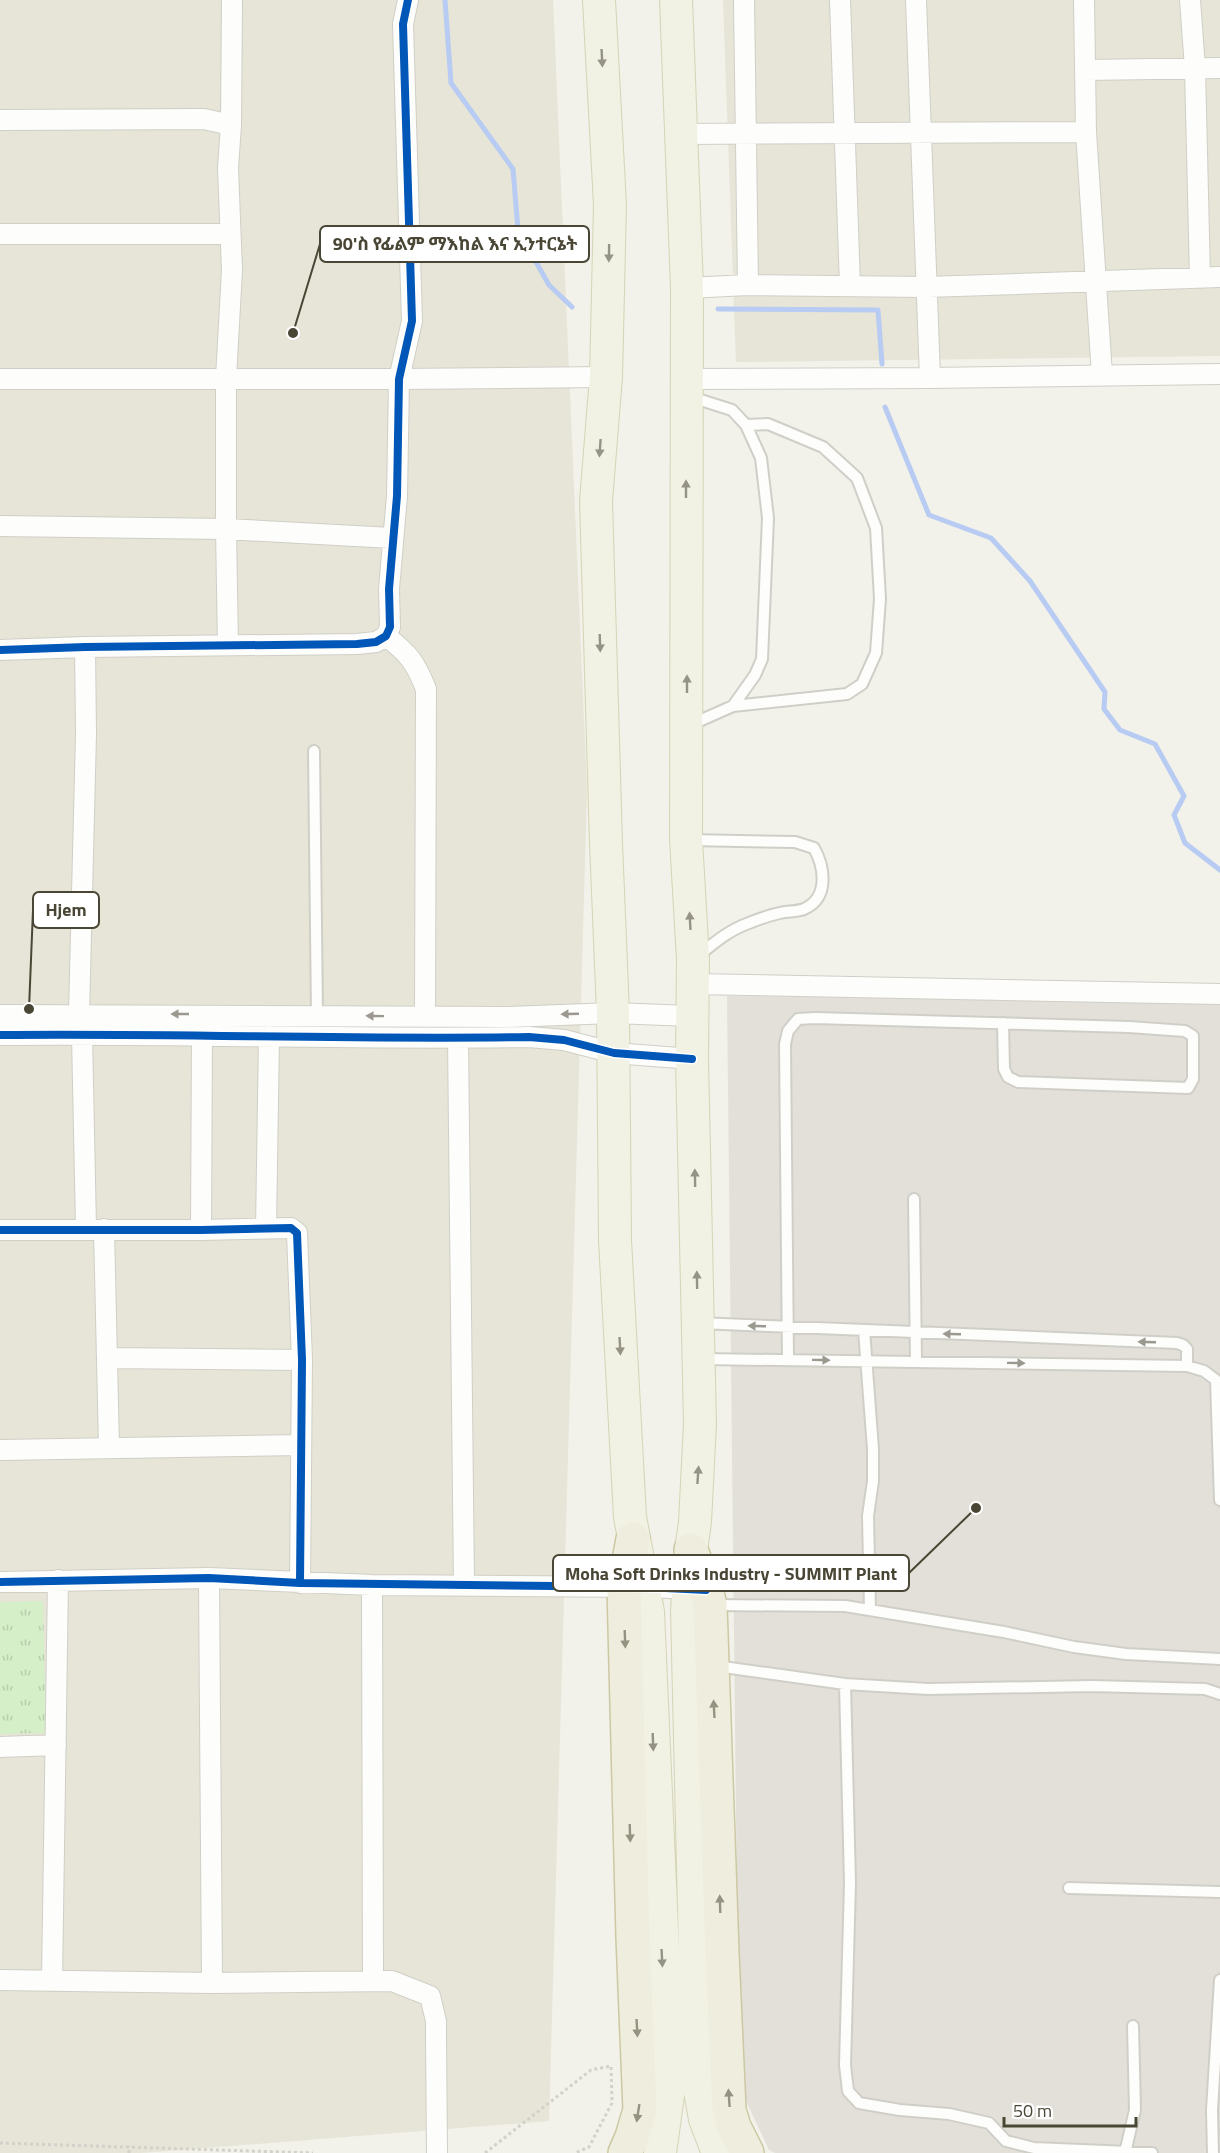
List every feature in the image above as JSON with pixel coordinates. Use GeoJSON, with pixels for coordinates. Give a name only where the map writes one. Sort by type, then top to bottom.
{"type":"FeatureCollection","features":[{"type":"Feature","properties":{"kind":"highway"},"geometry":{"type":"LineString","coordinates":[[625,2153],[640,2110],[633,1937],[633,1539]]}},
{"type":"Feature","properties":{"kind":"highway"},"geometry":{"type":"LineString","coordinates":[[691,1550],[702,1594],[712,1665],[729,2110],[734,2127],[747,2153]]}},
{"type":"Feature","properties":{"kind":"main road"},"geometry":{"type":"LineString","coordinates":[[599,0],[610,206],[606,377],[596,501],[613,1013],[615,1240],[633,1539]]}},
{"type":"Feature","properties":{"kind":"main road"},"geometry":{"type":"LineString","coordinates":[[676,0],[687,288],[686,839],[692,972],[699,1359],[699,1452],[691,1550]]}},
{"type":"Feature","properties":{"kind":"main road"},"geometry":{"type":"LineString","coordinates":[[634,1587],[648,1612],[669,2088],[660,2153]]}},
{"type":"Feature","properties":{"kind":"main road"},"geometry":{"type":"LineString","coordinates":[[702,1594],[687,1620],[698,2079],[705,2119],[718,2153]]}},
{"type":"Feature","properties":{"kind":"street"},"geometry":{"type":"LineString","coordinates":[[228,645],[226,378],[232,270],[228,168],[231,125],[231,0]]}},
{"type":"Feature","properties":{"kind":"street"},"geometry":{"type":"LineString","coordinates":[[0,650],[357,644],[376,642],[386,636],[390,627],[389,590],[397,496],[399,379],[412,321],[404,24],[408,0]]}},
{"type":"Feature","properties":{"kind":"street"},"geometry":{"type":"LineString","coordinates":[[744,0],[748,285]]}},
{"type":"Feature","properties":{"kind":"street"},"geometry":{"type":"LineString","coordinates":[[840,0],[850,286]]}},
{"type":"Feature","properties":{"kind":"street"},"geometry":{"type":"LineString","coordinates":[[916,0],[930,378]]}},
{"type":"Feature","properties":{"kind":"street"},"geometry":{"type":"LineString","coordinates":[[1084,0],[1086,132],[1102,375]]}},
{"type":"Feature","properties":{"kind":"street"},"geometry":{"type":"LineString","coordinates":[[1191,0],[1200,278]]}},
{"type":"Feature","properties":{"kind":"street"},"geometry":{"type":"LineString","coordinates":[[1086,70],[1220,68]]}},
{"type":"Feature","properties":{"kind":"street"},"geometry":{"type":"LineString","coordinates":[[0,120],[204,119],[231,125]]}},
{"type":"Feature","properties":{"kind":"street"},"geometry":{"type":"LineString","coordinates":[[681,134],[1086,132]]}},
{"type":"Feature","properties":{"kind":"street"},"geometry":{"type":"LineString","coordinates":[[0,234],[230,234]]}},
{"type":"Feature","properties":{"kind":"street"},"geometry":{"type":"LineString","coordinates":[[687,288],[748,285],[927,287],[1220,277]]}},
{"type":"Feature","properties":{"kind":"street"},"geometry":{"type":"LineString","coordinates":[[686,387],[930,378],[1220,374]]}},
{"type":"Feature","properties":{"kind":"street"},"geometry":{"type":"LineString","coordinates":[[0,379],[606,377]]}},
{"type":"Feature","properties":{"kind":"street"},"geometry":{"type":"LineString","coordinates":[[0,526],[226,529],[392,538]]}},
{"type":"Feature","properties":{"kind":"street"},"geometry":{"type":"LineString","coordinates":[[386,636],[407,653],[416,665],[426,689],[425,1017]]}},
{"type":"Feature","properties":{"kind":"street"},"geometry":{"type":"LineString","coordinates":[[79,1014],[85,647]]}},
{"type":"Feature","properties":{"kind":"street"},"geometry":{"type":"LineString","coordinates":[[692,972],[1220,994]]}},
{"type":"Feature","properties":{"kind":"street"},"geometry":{"type":"LineString","coordinates":[[0,1015],[507,1017],[613,1013],[692,1017]]}},
{"type":"Feature","properties":{"kind":"street"},"geometry":{"type":"LineString","coordinates":[[82,1034],[95,1229],[107,1358],[109,1447]]}},
{"type":"Feature","properties":{"kind":"street"},"geometry":{"type":"LineString","coordinates":[[0,1035],[529,1037],[564,1040],[614,1053],[692,1059]]}},
{"type":"Feature","properties":{"kind":"street"},"geometry":{"type":"LineString","coordinates":[[266,1229],[269,1036]]}},
{"type":"Feature","properties":{"kind":"street"},"geometry":{"type":"LineString","coordinates":[[201,1230],[202,1037]]}},
{"type":"Feature","properties":{"kind":"street"},"geometry":{"type":"LineString","coordinates":[[458,1038],[464,1586]]}},
{"type":"Feature","properties":{"kind":"street"},"geometry":{"type":"LineString","coordinates":[[0,1230],[291,1228],[297,1233],[302,1360],[300,1583]]}},
{"type":"Feature","properties":{"kind":"street"},"geometry":{"type":"LineString","coordinates":[[107,1358],[302,1360]]}},
{"type":"Feature","properties":{"kind":"street"},"geometry":{"type":"LineString","coordinates":[[0,1450],[301,1445]]}},
{"type":"Feature","properties":{"kind":"street"},"geometry":{"type":"LineString","coordinates":[[209,1578],[212,1983]]}},
{"type":"Feature","properties":{"kind":"street"},"geometry":{"type":"LineString","coordinates":[[0,1582],[209,1578],[372,1585],[634,1587],[702,1594]]}},
{"type":"Feature","properties":{"kind":"street"},"geometry":{"type":"LineString","coordinates":[[52,1981],[58,1580]]}},
{"type":"Feature","properties":{"kind":"street"},"geometry":{"type":"LineString","coordinates":[[372,1585],[373,1981]]}},
{"type":"Feature","properties":{"kind":"street"},"geometry":{"type":"LineString","coordinates":[[0,1747],[56,1745]]}},
{"type":"Feature","properties":{"kind":"street"},"geometry":{"type":"LineString","coordinates":[[0,1980],[212,1983],[392,1981],[415,1989],[430,1996],[436,2028],[437,2153]]}},
{"type":"Feature","properties":{"kind":"lane"},"geometry":{"type":"LineString","coordinates":[[686,387],[732,410],[746,424],[761,458],[768,518],[762,659],[755,675],[733,706]]}},
{"type":"Feature","properties":{"kind":"lane"},"geometry":{"type":"LineString","coordinates":[[687,727],[733,706],[847,694],[862,684],[876,653],[880,599],[876,528],[857,478],[823,447],[768,424],[746,424]]}},
{"type":"Feature","properties":{"kind":"lane"},"geometry":{"type":"LineString","coordinates":[[314,752],[317,1015]]}},
{"type":"Feature","properties":{"kind":"lane"},"geometry":{"type":"LineString","coordinates":[[686,839],[795,842],[814,849],[821,861],[823,875],[821,893],[814,902],[803,910],[780,913],[748,923],[726,934],[692,972]]}},
{"type":"Feature","properties":{"kind":"lane"},"geometry":{"type":"LineString","coordinates":[[788,1360],[785,1044],[788,1031],[798,1019],[1003,1023],[1185,1030],[1193,1036],[1194,1079],[1188,1088],[1018,1082],[1008,1077],[1004,1069],[1003,1023]]}},
{"type":"Feature","properties":{"kind":"lane"},"geometry":{"type":"LineString","coordinates":[[914,1199],[916,1362]]}},
{"type":"Feature","properties":{"kind":"lane"},"geometry":{"type":"LineString","coordinates":[[698,1322],[1177,1343],[1183,1344],[1187,1349],[1187,1366]]}},
{"type":"Feature","properties":{"kind":"lane"},"geometry":{"type":"LineString","coordinates":[[864,1330],[873,1449],[873,1481],[868,1516],[870,1609]]}},
{"type":"Feature","properties":{"kind":"lane"},"geometry":{"type":"LineString","coordinates":[[699,1359],[1187,1366],[1204,1371],[1216,1380],[1220,1500]]}},
{"type":"Feature","properties":{"kind":"lane"},"geometry":{"type":"LineString","coordinates":[[702,1594],[870,1609],[958,1626],[1004,1632],[1074,1647],[1126,1654],[1220,1659]]}},
{"type":"Feature","properties":{"kind":"lane"},"geometry":{"type":"LineString","coordinates":[[712,1665],[845,1684],[928,1689],[1092,1686],[1205,1689],[1220,1694]]}},
{"type":"Feature","properties":{"kind":"lane"},"geometry":{"type":"LineString","coordinates":[[845,1684],[850,1883],[844,2065],[848,2091],[859,2103],[900,2110],[949,2114],[988,2123],[1006,2140],[1034,2148],[1152,2153]]}},
{"type":"Feature","properties":{"kind":"lane"},"geometry":{"type":"LineString","coordinates":[[1069,1888],[1220,1892]]}},
{"type":"Feature","properties":{"kind":"lane"},"geometry":{"type":"LineString","coordinates":[[1213,2153],[1212,2110],[1220,1980]]}},
{"type":"Feature","properties":{"kind":"lane"},"geometry":{"type":"LineString","coordinates":[[1125,2152],[1135,2110],[1132,2026]]}},
{"type":"Feature","properties":{"kind":"path"},"geometry":{"type":"LineString","coordinates":[[485,2153],[591,2070],[611,2066],[612,2103],[589,2147],[575,2153]]}},
{"type":"Feature","properties":{"kind":"path"},"geometry":{"type":"LineString","coordinates":[[0,2144],[313,2153]]}},
{"type":"Feature","properties":{"kind":"path"},"geometry":{"type":"LineString","coordinates":[[129,2146],[129,2153]]}},
{"type":"Feature","properties":{"kind":"shaded area"},"geometry":{"type":"Polygon","coordinates":[[[0,0],[553,0],[587,790],[549,2121],[141,2153],[0,2153],[0,0]]]}},
{"type":"Feature","properties":{"kind":"shaded area"},"geometry":{"type":"Polygon","coordinates":[[[723,0],[1220,0],[1220,356],[736,362],[723,0]]]}},
{"type":"Feature","properties":{"kind":"shaded area"},"geometry":{"type":"Polygon","coordinates":[[[727,996],[1220,999],[1220,2153],[775,2153],[769,2150],[739,2086],[727,996]]]}},
{"type":"Feature","properties":{"kind":"green space"},"geometry":{"type":"Polygon","coordinates":[[[43,1601],[46,1733],[0,1734],[0,1602],[43,1601]]]}},
{"type":"Feature","properties":{"kind":"waterway"},"geometry":{"type":"LineString","coordinates":[[445,0],[451,83],[513,169],[518,230],[549,285],[572,307]]}},
{"type":"Feature","properties":{"kind":"waterway"},"geometry":{"type":"LineString","coordinates":[[718,309],[878,310],[882,364]]}},
{"type":"Feature","properties":{"kind":"waterway"},"geometry":{"type":"LineString","coordinates":[[885,407],[929,515],[991,538],[1030,581],[1105,692],[1104,709],[1120,730],[1155,744],[1184,796],[1174,815],[1185,843],[1220,870]]}},
{"type":"Feature","properties":{"kind":"cycle path"},"geometry":{"type":"LineString","coordinates":[[0,650],[357,644],[376,642],[386,636],[390,627],[389,589],[397,496],[399,379],[412,321],[403,24],[408,0]]}},
{"type":"Feature","properties":{"kind":"cycle path"},"geometry":{"type":"LineString","coordinates":[[0,1035],[529,1037],[564,1040],[614,1053],[692,1059]]}},
{"type":"Feature","properties":{"kind":"cycle path"},"geometry":{"type":"LineString","coordinates":[[0,1230],[291,1228],[297,1233],[302,1360],[300,1583]]}},
{"type":"Feature","properties":{"kind":"cycle path"},"geometry":{"type":"LineString","coordinates":[[0,1582],[209,1578],[300,1583],[645,1587],[706,1590]]}},
{"type":"Feature","properties":{"kind":"place","name":"90'ስ የፊልም ማእከል እና ኢንተርኔት"},"geometry":{"type":"Point","coordinates":[293,333]}},
{"type":"Feature","properties":{"kind":"place","name":"Hjem"},"geometry":{"type":"Point","coordinates":[29,1009]}},
{"type":"Feature","properties":{"kind":"place","name":"Moha Soft Drinks Industry - SUMMIT Plant"},"geometry":{"type":"Point","coordinates":[976,1508]}}]}
